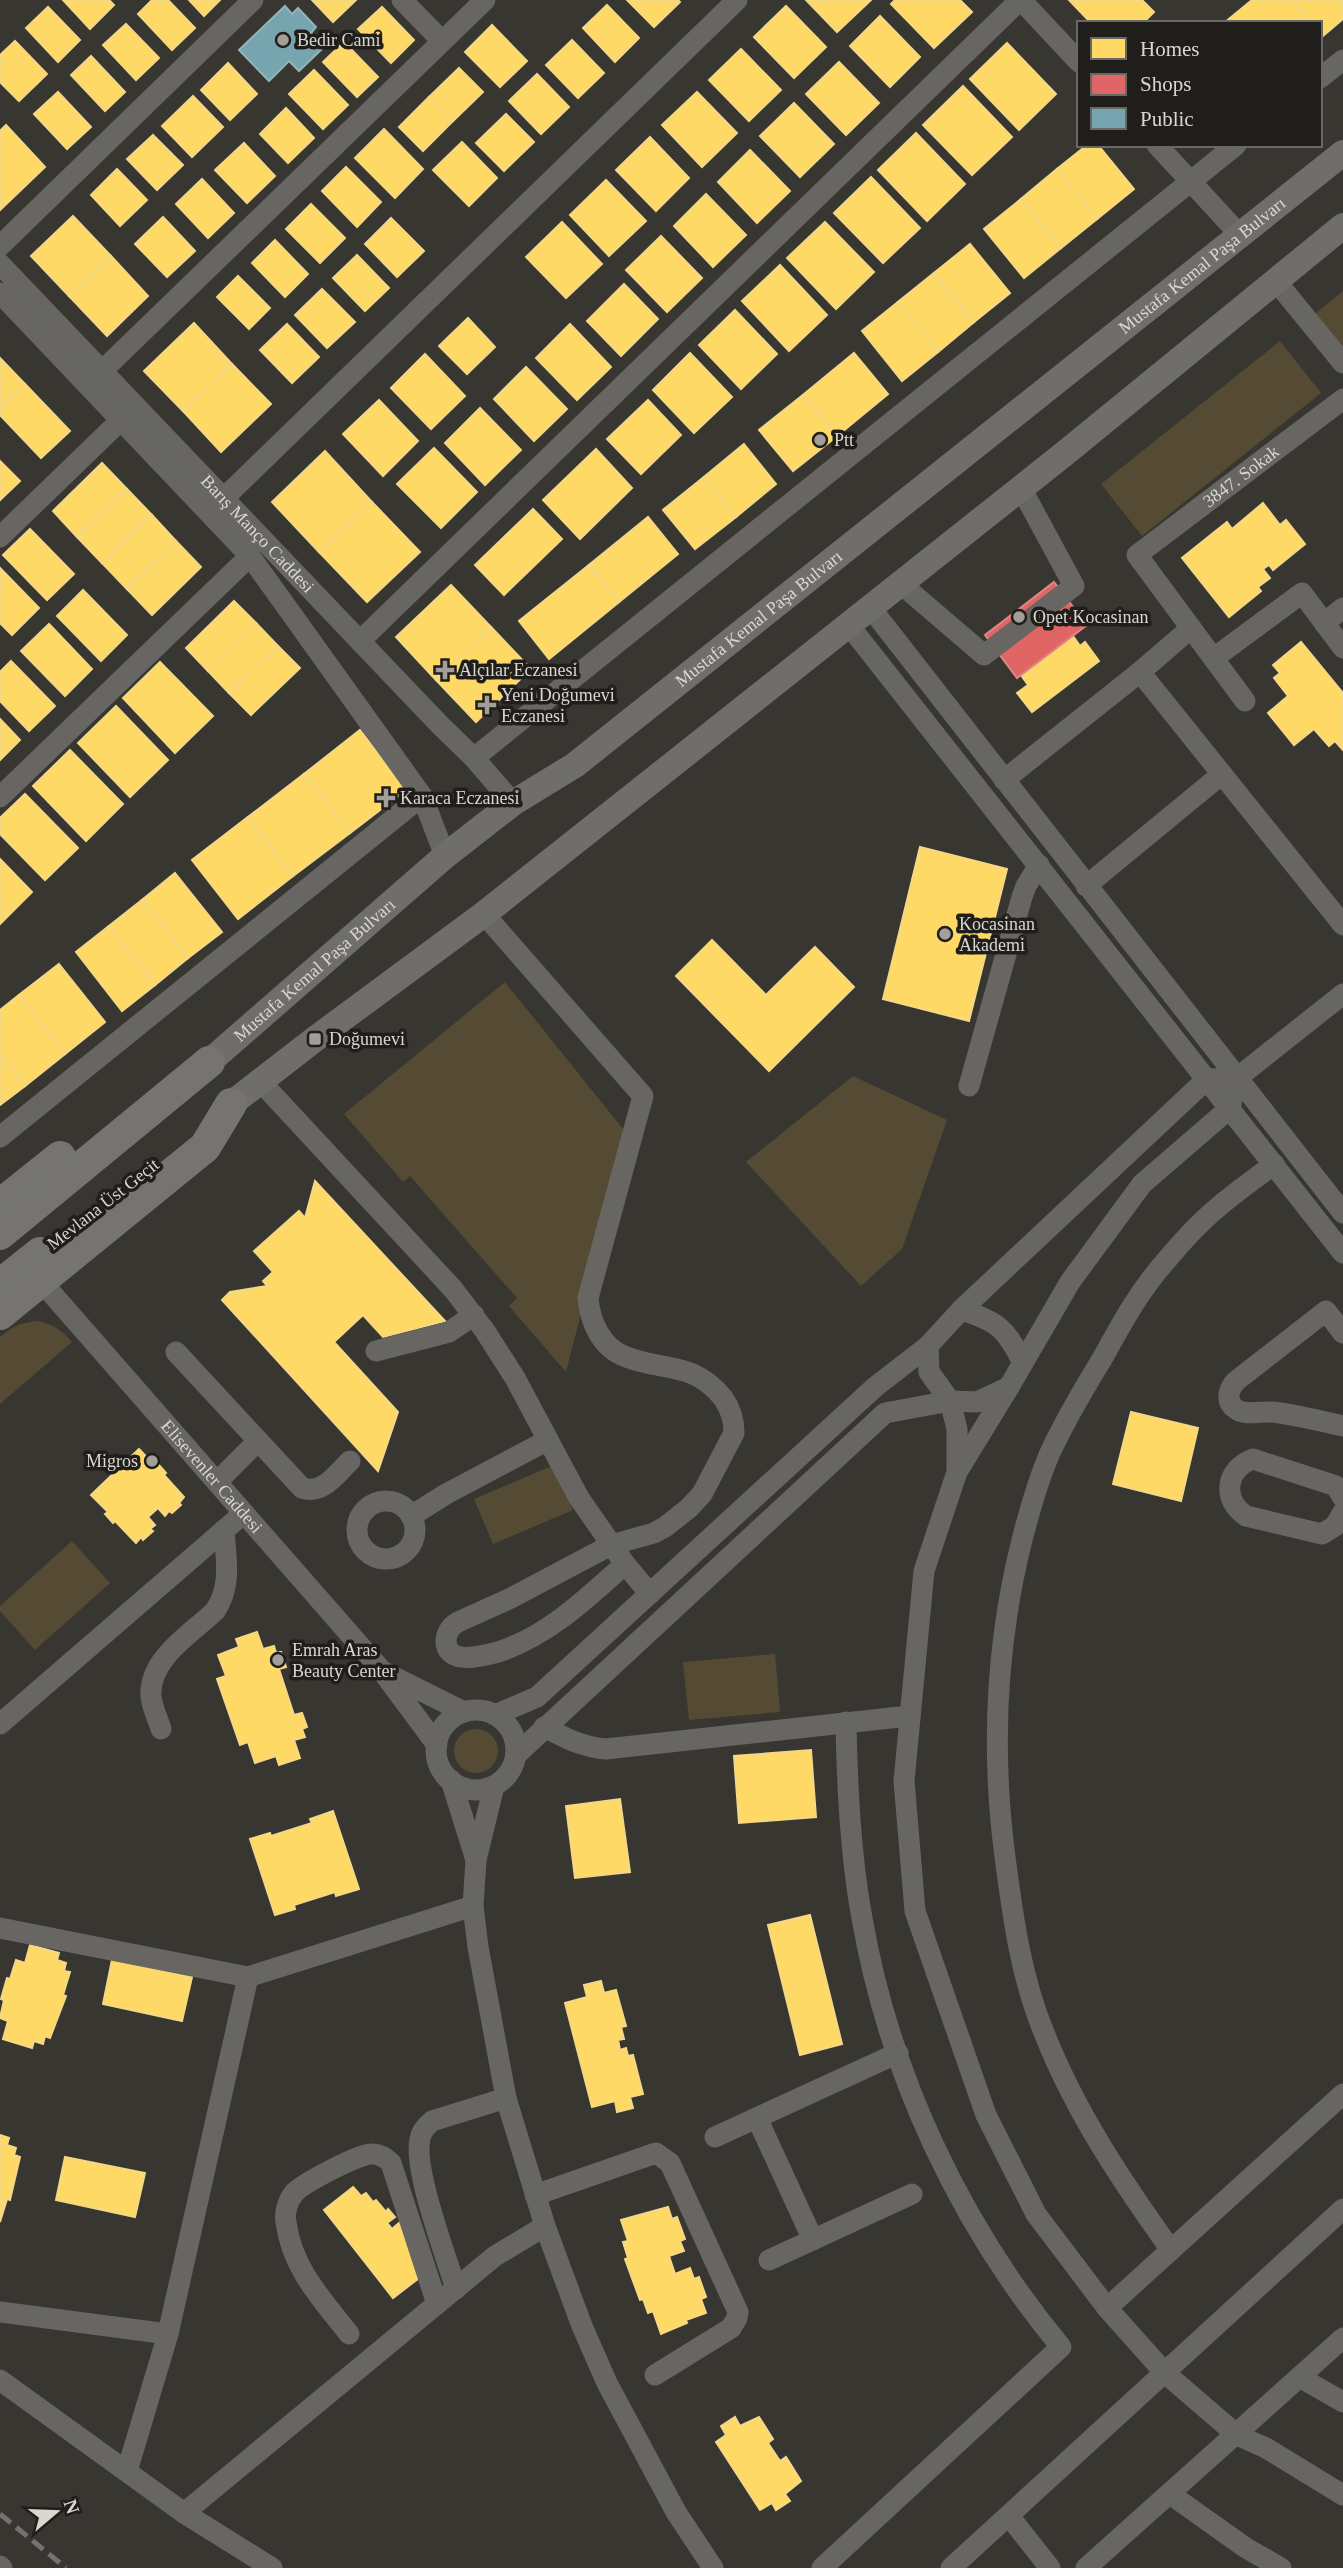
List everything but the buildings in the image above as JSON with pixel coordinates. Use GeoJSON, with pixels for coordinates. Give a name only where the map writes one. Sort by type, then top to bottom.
{"type":"FeatureCollection","features":[{"type":"Feature","properties":{"kind":"highway","name":"Mustafa Kemal Paşa Bulvarı"},"geometry":{"type":"LineString","coordinates":[[0,1234],[209,1062]]}},
{"type":"Feature","properties":{"kind":"highway"},"geometry":{"type":"LineString","coordinates":[[0,1205],[163,1075],[209,1062]]}},
{"type":"Feature","properties":{"kind":"highway"},"geometry":{"type":"LineString","coordinates":[[0,1314],[205,1147],[231,1104]]}},
{"type":"Feature","properties":{"kind":"highway","name":"Mevlana Üst Geçit"},"geometry":{"type":"LineString","coordinates":[[0,1284],[231,1104]]}},
{"type":"Feature","properties":{"kind":"main road","name":"Mustafa Kemal Paşa Bulvarı"},"geometry":{"type":"LineString","coordinates":[[209,1062],[445,856],[513,803],[575,765],[1343,153]]}},
{"type":"Feature","properties":{"kind":"main road"},"geometry":{"type":"LineString","coordinates":[[231,1104],[484,914],[1021,488],[1343,226]]}},
{"type":"Feature","properties":{"kind":"street"},"geometry":{"type":"LineString","coordinates":[[0,246],[253,0]]}},
{"type":"Feature","properties":{"kind":"street"},"geometry":{"type":"LineString","coordinates":[[402,0],[442,41]]}},
{"type":"Feature","properties":{"kind":"street"},"geometry":{"type":"LineString","coordinates":[[102,371],[485,0]]}},
{"type":"Feature","properties":{"kind":"street"},"geometry":{"type":"LineString","coordinates":[[223,498],[737,0]]}},
{"type":"Feature","properties":{"kind":"street"},"geometry":{"type":"LineString","coordinates":[[360,641],[1020,0],[1077,60]]}},
{"type":"Feature","properties":{"kind":"street"},"geometry":{"type":"LineString","coordinates":[[1322,76],[1343,60]]}},
{"type":"Feature","properties":{"kind":"street"},"geometry":{"type":"LineString","coordinates":[[1159,147],[1240,235]]}},
{"type":"Feature","properties":{"kind":"street"},"geometry":{"type":"LineString","coordinates":[[474,758],[1234,147]]}},
{"type":"Feature","properties":{"kind":"street","name":"Barış Manço Caddesi"},"geometry":{"type":"LineString","coordinates":[[0,264],[474,758],[513,803]]}},
{"type":"Feature","properties":{"kind":"street"},"geometry":{"type":"LineString","coordinates":[[1275,280],[1343,363]]}},
{"type":"Feature","properties":{"kind":"street","name":"Barış Manço Caddesi"},"geometry":{"type":"LineString","coordinates":[[0,293],[250,556],[422,796],[445,856]]}},
{"type":"Feature","properties":{"kind":"street","name":"3847. Sokak"},"geometry":{"type":"LineString","coordinates":[[1191,628],[1137,555],[1343,399]]}},
{"type":"Feature","properties":{"kind":"street"},"geometry":{"type":"LineString","coordinates":[[0,537],[121,420]]}},
{"type":"Feature","properties":{"kind":"street"},"geometry":{"type":"LineString","coordinates":[[900,583],[984,655],[1074,586],[1021,488]]}},
{"type":"Feature","properties":{"kind":"street"},"geometry":{"type":"LineString","coordinates":[[0,797],[250,556]]}},
{"type":"Feature","properties":{"kind":"street"},"geometry":{"type":"LineString","coordinates":[[1214,658],[1302,593],[1343,648]]}},
{"type":"Feature","properties":{"kind":"street"},"geometry":{"type":"LineString","coordinates":[[870,607],[1343,1213]]}},
{"type":"Feature","properties":{"kind":"street"},"geometry":{"type":"LineString","coordinates":[[1324,623],[1343,608]]}},
{"type":"Feature","properties":{"kind":"street"},"geometry":{"type":"LineString","coordinates":[[848,624],[1343,1253]]}},
{"type":"Feature","properties":{"kind":"street"},"geometry":{"type":"LineString","coordinates":[[1004,780],[1191,628],[1245,701]]}},
{"type":"Feature","properties":{"kind":"street"},"geometry":{"type":"LineString","coordinates":[[1140,672],[1343,925]]}},
{"type":"Feature","properties":{"kind":"street"},"geometry":{"type":"LineString","coordinates":[[1086,886],[1222,774]]}},
{"type":"Feature","properties":{"kind":"street"},"geometry":{"type":"LineString","coordinates":[[0,1138],[422,796]]}},
{"type":"Feature","properties":{"kind":"street"},"geometry":{"type":"LineString","coordinates":[[969,1086],[1022,897],[1039,865]]}},
{"type":"Feature","properties":{"kind":"street"},"geometry":{"type":"LineString","coordinates":[[484,914],[643,1096],[588,1298],[589,1310],[598,1332],[605,1342],[624,1357],[683,1370],[708,1383],[729,1406],[734,1433],[702,1494],[689,1508],[654,1533],[611,1545],[511,1598],[452,1625],[446,1636],[448,1648],[463,1658],[496,1653],[513,1646],[577,1608],[625,1564]]}},
{"type":"Feature","properties":{"kind":"street"},"geometry":{"type":"LineString","coordinates":[[495,1715],[537,1697],[876,1387],[928,1346],[961,1310],[1208,1079],[1237,1078],[1343,994]]}},
{"type":"Feature","properties":{"kind":"street"},"geometry":{"type":"LineString","coordinates":[[1237,1078],[1230,1108],[1142,1184],[1070,1282],[957,1472],[924,1571],[904,1781],[915,1911],[986,2115],[1036,2214],[1108,2308],[1165,2373],[1237,2435],[1266,2448],[1343,2495]]}},
{"type":"Feature","properties":{"kind":"street"},"geometry":{"type":"LineString","coordinates":[[260,1081],[474,1315],[515,1378],[579,1498],[625,1564],[650,1594]]}},
{"type":"Feature","properties":{"kind":"street"},"geometry":{"type":"LineString","coordinates":[[1171,2250],[1119,2174],[1074,2099],[1044,2033],[1030,1993],[1011,1909],[1001,1826],[997,1745],[1002,1655],[1008,1606],[1031,1509],[1048,1457],[1079,1398],[1136,1299],[1164,1262],[1214,1210],[1274,1164]]}},
{"type":"Feature","properties":{"kind":"street","name":"Elisevenler Caddesi"},"geometry":{"type":"LineString","coordinates":[[40,1280],[382,1671],[437,1745]]}},
{"type":"Feature","properties":{"kind":"street"},"geometry":{"type":"LineString","coordinates":[[961,1310],[985,1317],[1008,1335],[1023,1363]]}},
{"type":"Feature","properties":{"kind":"street"},"geometry":{"type":"LineString","coordinates":[[1343,1334],[1326,1311],[1236,1381],[1229,1391],[1231,1403],[1239,1412],[1273,1412],[1343,1426]]}},
{"type":"Feature","properties":{"kind":"street"},"geometry":{"type":"LineString","coordinates":[[376,1352],[449,1332],[474,1315]]}},
{"type":"Feature","properties":{"kind":"street"},"geometry":{"type":"LineString","coordinates":[[928,1346],[929,1372],[950,1401],[957,1429],[957,1472]]}},
{"type":"Feature","properties":{"kind":"street"},"geometry":{"type":"LineString","coordinates":[[176,1352],[302,1488],[307,1490],[324,1486],[350,1461]]}},
{"type":"Feature","properties":{"kind":"street"},"geometry":{"type":"LineString","coordinates":[[516,1755],[885,1413],[950,1401],[977,1402],[1009,1387]]}},
{"type":"Feature","properties":{"kind":"street"},"geometry":{"type":"LineString","coordinates":[[411,1516],[446,1494],[548,1440]]}},
{"type":"Feature","properties":{"kind":"street"},"geometry":{"type":"LineString","coordinates":[[217,1482],[258,1441]]}},
{"type":"Feature","properties":{"kind":"street"},"geometry":{"type":"LineString","coordinates":[[1340,1524],[1322,1534],[1246,1516],[1230,1497],[1230,1481],[1239,1466],[1253,1459],[1336,1486],[1343,1499]]}},
{"type":"Feature","properties":{"kind":"street"},"geometry":{"type":"LineString","coordinates":[[0,1724],[244,1513]]}},
{"type":"Feature","properties":{"kind":"street"},"geometry":{"type":"LineString","coordinates":[[161,1729],[151,1699],[152,1683],[157,1668],[165,1658],[221,1603],[227,1576],[224,1530]]}},
{"type":"Feature","properties":{"kind":"street"},"geometry":{"type":"LineString","coordinates":[[382,1671],[464,1712]]}},
{"type":"Feature","properties":{"kind":"street"},"geometry":{"type":"LineString","coordinates":[[477,1710],[495,1715],[510,1730],[515,1742],[516,1755],[512,1768],[505,1778],[494,1786],[482,1790],[468,1790],[451,1780],[439,1765],[437,1745],[443,1727],[464,1712],[477,1710]]}},
{"type":"Feature","properties":{"kind":"street"},"geometry":{"type":"LineString","coordinates":[[544,1727],[573,1742],[606,1749],[909,1716]]}},
{"type":"Feature","properties":{"kind":"street"},"geometry":{"type":"LineString","coordinates":[[821,2568],[1061,2347],[1008,2279],[964,2207],[921,2114],[898,2053],[876,1984],[861,1916],[851,1836],[846,1722]]}},
{"type":"Feature","properties":{"kind":"street"},"geometry":{"type":"LineString","coordinates":[[451,1780],[476,1860]]}},
{"type":"Feature","properties":{"kind":"street"},"geometry":{"type":"LineString","coordinates":[[494,1786],[476,1860],[473,1906],[506,2098],[544,2226],[607,2383],[676,2512],[713,2568]]}},
{"type":"Feature","properties":{"kind":"street"},"geometry":{"type":"LineString","coordinates":[[0,1928],[248,1978],[473,1906]]}},
{"type":"Feature","properties":{"kind":"street"},"geometry":{"type":"LineString","coordinates":[[127,2471],[168,2334],[248,1978]]}},
{"type":"Feature","properties":{"kind":"street"},"geometry":{"type":"LineString","coordinates":[[715,2137],[898,2053]]}},
{"type":"Feature","properties":{"kind":"street"},"geometry":{"type":"LineString","coordinates":[[1108,2308],[1343,2094]]}},
{"type":"Feature","properties":{"kind":"street"},"geometry":{"type":"LineString","coordinates":[[456,2289],[422,2179],[418,2155],[419,2139],[432,2121],[506,2098]]}},
{"type":"Feature","properties":{"kind":"street"},"geometry":{"type":"LineString","coordinates":[[757,2118],[813,2240]]}},
{"type":"Feature","properties":{"kind":"street"},"geometry":{"type":"LineString","coordinates":[[535,2195],[656,2153],[670,2163],[738,2312],[731,2328],[655,2375]]}},
{"type":"Feature","properties":{"kind":"street"},"geometry":{"type":"LineString","coordinates":[[349,2334],[298,2267],[286,2222],[286,2211],[289,2201],[299,2189],[364,2154],[379,2155],[391,2163],[437,2304]]}},
{"type":"Feature","properties":{"kind":"street"},"geometry":{"type":"LineString","coordinates":[[769,2260],[912,2194]]}},
{"type":"Feature","properties":{"kind":"street"},"geometry":{"type":"LineString","coordinates":[[951,2568],[1343,2209]]}},
{"type":"Feature","properties":{"kind":"street"},"geometry":{"type":"LineString","coordinates":[[184,2513],[495,2256],[544,2226]]}},
{"type":"Feature","properties":{"kind":"street"},"geometry":{"type":"LineString","coordinates":[[0,2312],[168,2334]]}},
{"type":"Feature","properties":{"kind":"street"},"geometry":{"type":"LineString","coordinates":[[1086,2568],[1343,2338]]}},
{"type":"Feature","properties":{"kind":"street"},"geometry":{"type":"LineString","coordinates":[[1301,2378],[1343,2403]]}},
{"type":"Feature","properties":{"kind":"street"},"geometry":{"type":"LineString","coordinates":[[0,2380],[184,2513],[272,2568]]}},
{"type":"Feature","properties":{"kind":"street"},"geometry":{"type":"LineString","coordinates":[[1170,2494],[1246,2548],[1281,2568]]}},
{"type":"Feature","properties":{"kind":"street"},"geometry":{"type":"LineString","coordinates":[[1009,2515],[1049,2568]]}},
{"type":"Feature","properties":{"kind":"shaded area"},"geometry":{"type":"Polygon","coordinates":[[[1343,291],[1343,358],[1311,317],[1343,291]]]}},
{"type":"Feature","properties":{"kind":"shaded area"},"geometry":{"type":"Polygon","coordinates":[[[1280,341],[1321,393],[1142,536],[1101,484],[1280,341]]]}},
{"type":"Feature","properties":{"kind":"shaded area"},"geometry":{"type":"Polygon","coordinates":[[[505,982],[627,1134],[566,1372],[509,1306],[517,1298],[410,1176],[403,1182],[344,1114],[505,982]]]}},
{"type":"Feature","properties":{"kind":"shaded area"},"geometry":{"type":"Polygon","coordinates":[[[853,1076],[947,1120],[902,1249],[861,1286],[746,1162],[853,1076]]]}},
{"type":"Feature","properties":{"kind":"shaded area"},"geometry":{"type":"Polygon","coordinates":[[[39,1321],[65,1334],[72,1342],[0,1404],[0,1337],[18,1325],[39,1321]]]}},
{"type":"Feature","properties":{"kind":"shaded area"},"geometry":{"type":"Polygon","coordinates":[[[554,1465],[573,1510],[493,1544],[474,1499],[554,1465]]]}},
{"type":"Feature","properties":{"kind":"shaded area"},"geometry":{"type":"Polygon","coordinates":[[[72,1541],[110,1583],[35,1650],[0,1611],[0,1606],[72,1541]]]}},
{"type":"Feature","properties":{"kind":"shaded area"},"geometry":{"type":"Polygon","coordinates":[[[775,1654],[780,1712],[689,1720],[683,1662],[775,1654]]]}},
{"type":"Feature","properties":{"kind":"shaded area"},"geometry":{"type":"Polygon","coordinates":[[[476,1729],[491,1736],[498,1751],[491,1766],[476,1773],[461,1766],[454,1751],[461,1736],[476,1729]]]}},
{"type":"Feature","properties":{"kind":"railway"},"geometry":{"type":"LineString","coordinates":[[0,2514],[66,2568]]}},
{"type":"Feature","properties":{"kind":"place","name":"Bedir Cami"},"geometry":{"type":"Point","coordinates":[283,40]}},
{"type":"Feature","properties":{"kind":"place","name":"Ptt"},"geometry":{"type":"Point","coordinates":[820,440]}},
{"type":"Feature","properties":{"kind":"place","name":"Opet Kocasinan"},"geometry":{"type":"Point","coordinates":[1019,617]}},
{"type":"Feature","properties":{"kind":"place","name":"Alçılar Eczanesi"},"geometry":{"type":"Point","coordinates":[445,670]}},
{"type":"Feature","properties":{"kind":"place","name":"Yeni Doğumevi Eczanesi"},"geometry":{"type":"Point","coordinates":[487,705]}},
{"type":"Feature","properties":{"kind":"place","name":"Karaca Eczanesi"},"geometry":{"type":"Point","coordinates":[386,798]}},
{"type":"Feature","properties":{"kind":"place","name":"Kocasinan Akademi"},"geometry":{"type":"Point","coordinates":[945,934]}},
{"type":"Feature","properties":{"kind":"place","name":"Doğumevi"},"geometry":{"type":"Point","coordinates":[315,1039]}},
{"type":"Feature","properties":{"kind":"place","name":"Migros"},"geometry":{"type":"Point","coordinates":[152,1461]}},
{"type":"Feature","properties":{"kind":"place","name":"Emrah Aras Beauty Center"},"geometry":{"type":"Point","coordinates":[278,1660]}}]}
